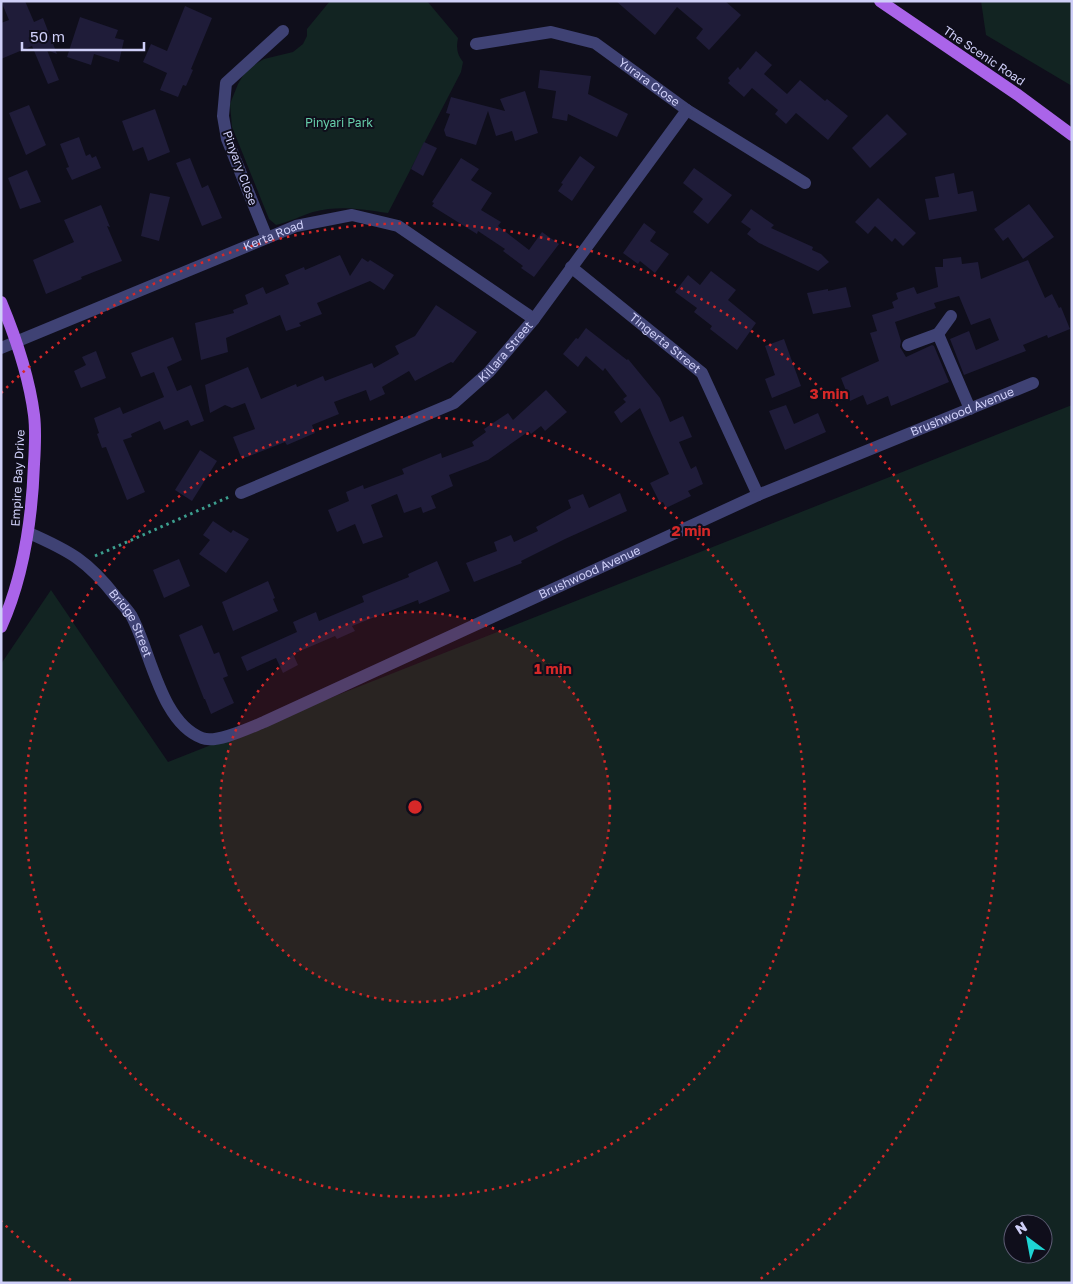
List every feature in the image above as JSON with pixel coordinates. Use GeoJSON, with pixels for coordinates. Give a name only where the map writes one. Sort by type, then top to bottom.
{"type":"FeatureCollection","features":[{"type":"Feature","properties":{"kind":"main road","name":"The Scenic Road"},"geometry":{"type":"LineString","coordinates":[[880,1],[1072,134]]}},
{"type":"Feature","properties":{"kind":"main road","name":"Empire Bay Drive"},"geometry":{"type":"LineString","coordinates":[[1,302],[17,341],[34,415],[33,486],[29,532],[14,592],[1,627]]}},
{"type":"Feature","properties":{"kind":"street","name":"Pinyary Close"},"geometry":{"type":"LineString","coordinates":[[267,238],[227,139],[223,116],[226,82],[283,31]]}},
{"type":"Feature","properties":{"kind":"street","name":"Yurara Close"},"geometry":{"type":"LineString","coordinates":[[476,44],[551,32],[595,43],[686,110],[805,184]]}},
{"type":"Feature","properties":{"kind":"street","name":"Killara Street"},"geometry":{"type":"LineString","coordinates":[[241,492],[454,403],[489,372],[534,319],[686,110]]}},
{"type":"Feature","properties":{"kind":"street","name":"Kerta Road"},"geometry":{"type":"LineString","coordinates":[[1,348],[296,226],[352,215],[398,226],[534,319]]}},
{"type":"Feature","properties":{"kind":"street","name":"Tingerta Street"},"geometry":{"type":"LineString","coordinates":[[571,267],[702,373],[758,495]]}},
{"type":"Feature","properties":{"kind":"street"},"geometry":{"type":"LineString","coordinates":[[908,345],[938,334],[951,316]]}},
{"type":"Feature","properties":{"kind":"street"},"geometry":{"type":"LineString","coordinates":[[938,334],[970,409]]}},
{"type":"Feature","properties":{"kind":"street","name":"Brushwood Avenue"},"geometry":{"type":"LineString","coordinates":[[204,739],[225,737],[264,722],[758,495],[1033,383]]}},
{"type":"Feature","properties":{"kind":"street","name":"Bridge Street"},"geometry":{"type":"LineString","coordinates":[[29,532],[70,552],[83,561],[103,581],[130,615],[165,697],[176,717],[189,732],[204,739]]}},
{"type":"Feature","properties":{"kind":"path"},"geometry":{"type":"LineString","coordinates":[[83,561],[241,492]]}},
{"type":"Feature","properties":{"kind":"green space","name":"Pinyari Park"},"geometry":{"type":"Polygon","coordinates":[[[330,1],[427,1],[458,38],[459,56],[463,62],[461,72],[388,213],[341,208],[313,212],[276,225],[269,219],[232,127],[230,104],[238,84],[247,69],[264,59],[293,52],[303,44],[307,36],[307,29],[330,1]]]}},
{"type":"Feature","properties":{"kind":"green space"},"geometry":{"type":"Polygon","coordinates":[[[981,1],[1072,1],[1072,86],[986,35],[981,1]]]}},
{"type":"Feature","properties":{"kind":"green space"},"geometry":{"type":"Polygon","coordinates":[[[1072,405],[1072,1283],[1,1283],[1,664],[51,590],[168,762],[1072,405]]]}},
{"type":"Feature","properties":{"kind":"building"},"geometry":{"type":"Polygon","coordinates":[[[1,1],[25,1],[34,22],[43,18],[57,54],[47,50],[59,80],[48,84],[32,46],[1,59],[1,23],[9,20],[1,1]]]}},
{"type":"Feature","properties":{"kind":"building"},"geometry":{"type":"Polygon","coordinates":[[[616,1],[725,1],[741,15],[709,50],[696,38],[703,29],[677,7],[655,35],[616,1]]]}},
{"type":"Feature","properties":{"kind":"building"},"geometry":{"type":"Polygon","coordinates":[[[185,6],[212,18],[191,69],[193,70],[186,86],[183,85],[178,97],[160,90],[167,73],[143,62],[151,44],[167,51],[185,6]]]}},
{"type":"Feature","properties":{"kind":"building"},"geometry":{"type":"Polygon","coordinates":[[[80,17],[118,30],[115,38],[124,40],[119,62],[94,54],[91,65],[67,57],[80,17]]]}},
{"type":"Feature","properties":{"kind":"building"},"geometry":{"type":"Polygon","coordinates":[[[756,51],[772,65],[764,74],[787,94],[800,80],[825,101],[827,99],[848,116],[828,140],[796,113],[786,124],[775,114],[778,110],[752,88],[744,97],[728,83],[730,81],[728,78],[738,67],[740,70],[756,51]]]}},
{"type":"Feature","properties":{"kind":"building"},"geometry":{"type":"Polygon","coordinates":[[[540,70],[591,76],[588,94],[628,114],[617,137],[568,114],[567,121],[552,118],[556,91],[538,88],[540,70]]]}},
{"type":"Feature","properties":{"kind":"building"},"geometry":{"type":"Polygon","coordinates":[[[525,91],[538,133],[515,141],[512,131],[496,136],[488,111],[476,145],[446,136],[444,130],[450,114],[446,113],[451,97],[505,111],[500,99],[525,91]]]}},
{"type":"Feature","properties":{"kind":"building"},"geometry":{"type":"Polygon","coordinates":[[[29,105],[46,145],[26,155],[9,113],[29,105]]]}},
{"type":"Feature","properties":{"kind":"building"},"geometry":{"type":"Polygon","coordinates":[[[155,109],[170,152],[148,161],[143,147],[133,151],[122,121],[155,109]]]}},
{"type":"Feature","properties":{"kind":"building"},"geometry":{"type":"Polygon","coordinates":[[[887,114],[907,134],[870,168],[852,148],[887,114]]]}},
{"type":"Feature","properties":{"kind":"building"},"geometry":{"type":"Polygon","coordinates":[[[79,137],[86,156],[90,154],[92,158],[96,156],[101,168],[72,180],[66,168],[69,167],[60,144],[79,137]]]}},
{"type":"Feature","properties":{"kind":"building"},"geometry":{"type":"Polygon","coordinates":[[[424,142],[437,148],[423,176],[411,169],[424,142]]]}},
{"type":"Feature","properties":{"kind":"building"},"geometry":{"type":"Polygon","coordinates":[[[580,156],[595,167],[572,201],[558,191],[563,184],[561,183],[580,156]]]}},
{"type":"Feature","properties":{"kind":"building"},"geometry":{"type":"Polygon","coordinates":[[[190,158],[202,188],[208,185],[222,218],[202,226],[176,163],[190,158]]]}},
{"type":"Feature","properties":{"kind":"building"},"geometry":{"type":"Polygon","coordinates":[[[461,158],[479,169],[471,180],[492,193],[481,210],[501,222],[498,226],[529,250],[542,232],[559,244],[534,277],[503,251],[505,249],[478,231],[477,234],[432,206],[434,203],[432,202],[461,158]]]}},
{"type":"Feature","properties":{"kind":"building"},"geometry":{"type":"Polygon","coordinates":[[[694,168],[732,195],[708,224],[693,212],[703,199],[683,183],[694,168]]]}},
{"type":"Feature","properties":{"kind":"building"},"geometry":{"type":"Polygon","coordinates":[[[27,170],[41,202],[20,209],[8,178],[27,170]]]}},
{"type":"Feature","properties":{"kind":"building"},"geometry":{"type":"Polygon","coordinates":[[[954,173],[958,194],[973,191],[977,211],[929,220],[925,199],[939,197],[935,177],[954,173]]]}},
{"type":"Feature","properties":{"kind":"building"},"geometry":{"type":"Polygon","coordinates":[[[150,193],[170,197],[159,241],[141,236],[150,193]]]}},
{"type":"Feature","properties":{"kind":"building"},"geometry":{"type":"Polygon","coordinates":[[[878,198],[916,233],[903,246],[895,238],[892,242],[875,226],[868,234],[855,222],[878,198]]]}},
{"type":"Feature","properties":{"kind":"building"},"geometry":{"type":"Polygon","coordinates":[[[1029,204],[1054,237],[1023,259],[1008,237],[1003,241],[994,229],[1029,204]]]}},
{"type":"Feature","properties":{"kind":"building"},"geometry":{"type":"Polygon","coordinates":[[[101,205],[110,227],[107,226],[122,261],[81,277],[82,279],[46,294],[33,260],[74,242],[64,220],[101,205]]]}},
{"type":"Feature","properties":{"kind":"building"},"geometry":{"type":"Polygon","coordinates":[[[751,209],[774,225],[771,228],[813,247],[812,250],[821,254],[829,262],[818,271],[759,243],[747,234],[751,229],[741,222],[751,209]]]}},
{"type":"Feature","properties":{"kind":"building"},"geometry":{"type":"Polygon","coordinates":[[[644,223],[656,232],[650,241],[669,254],[655,273],[640,261],[638,264],[623,253],[644,223]]]}},
{"type":"Feature","properties":{"kind":"building"},"geometry":{"type":"Polygon","coordinates":[[[340,255],[350,276],[362,258],[368,262],[370,260],[394,275],[384,290],[370,281],[317,303],[322,314],[299,323],[301,326],[286,331],[280,315],[226,338],[228,352],[201,360],[195,323],[234,313],[233,310],[248,304],[245,295],[263,287],[266,294],[289,284],[285,275],[304,267],[305,270],[340,255]]]}},
{"type":"Feature","properties":{"kind":"building"},"geometry":{"type":"Polygon","coordinates":[[[961,257],[962,264],[978,262],[981,279],[1028,260],[1045,298],[1052,294],[1059,308],[1061,307],[1070,329],[1048,338],[1047,335],[1023,345],[1026,351],[964,375],[950,339],[969,331],[976,350],[999,340],[990,318],[971,325],[959,296],[934,303],[936,308],[895,322],[901,341],[900,347],[906,357],[932,345],[934,346],[949,382],[891,406],[888,396],[867,405],[863,395],[850,401],[841,378],[879,361],[870,333],[877,331],[872,315],[894,308],[892,302],[898,299],[896,293],[914,287],[917,294],[938,287],[935,267],[943,267],[943,259],[961,257]]]}},
{"type":"Feature","properties":{"kind":"building"},"geometry":{"type":"Polygon","coordinates":[[[711,271],[736,290],[728,300],[756,323],[737,350],[710,329],[712,326],[694,312],[697,308],[675,292],[688,275],[700,285],[711,271]]]}},
{"type":"Feature","properties":{"kind":"building"},"geometry":{"type":"Polygon","coordinates":[[[846,287],[851,307],[813,314],[807,293],[846,287]]]}},
{"type":"Feature","properties":{"kind":"building"},"geometry":{"type":"Polygon","coordinates":[[[436,305],[477,332],[453,363],[451,362],[415,381],[409,371],[382,387],[385,394],[370,401],[366,390],[334,402],[339,414],[312,425],[315,433],[287,445],[285,442],[247,457],[241,457],[233,437],[255,429],[245,403],[232,408],[225,405],[210,413],[205,385],[248,367],[261,399],[296,384],[297,387],[323,376],[325,381],[372,363],[374,368],[399,354],[395,346],[415,336],[436,305]]]}},
{"type":"Feature","properties":{"kind":"building"},"geometry":{"type":"Polygon","coordinates":[[[586,328],[628,359],[660,398],[670,422],[683,416],[692,437],[679,442],[691,469],[696,466],[703,484],[688,491],[691,496],[666,508],[663,502],[660,503],[650,483],[669,474],[640,408],[621,423],[614,412],[626,402],[623,399],[627,396],[605,368],[603,371],[586,356],[578,367],[563,354],[586,328]]]}},
{"type":"Feature","properties":{"kind":"building"},"geometry":{"type":"Polygon","coordinates":[[[173,337],[182,360],[167,367],[177,391],[191,385],[204,421],[191,426],[188,420],[164,430],[160,421],[131,434],[132,437],[123,440],[145,492],[127,500],[106,447],[102,448],[94,418],[120,407],[123,414],[164,397],[154,372],[141,377],[131,353],[173,337]]]}},
{"type":"Feature","properties":{"kind":"building"},"geometry":{"type":"Polygon","coordinates":[[[784,339],[801,386],[772,398],[765,379],[775,375],[765,346],[784,339]]]}},
{"type":"Feature","properties":{"kind":"building"},"geometry":{"type":"Polygon","coordinates":[[[96,351],[106,378],[81,388],[74,371],[86,365],[82,357],[96,351]]]}},
{"type":"Feature","properties":{"kind":"building"},"geometry":{"type":"Polygon","coordinates":[[[546,390],[567,412],[545,431],[541,426],[531,434],[529,431],[488,460],[449,475],[453,486],[431,496],[436,508],[423,513],[421,507],[404,513],[397,494],[371,505],[383,537],[363,544],[355,524],[337,532],[328,510],[349,501],[346,492],[363,485],[364,489],[404,474],[402,469],[441,453],[442,458],[474,446],[472,442],[486,432],[484,429],[508,413],[513,420],[546,390]]]}},
{"type":"Feature","properties":{"kind":"building"},"geometry":{"type":"Polygon","coordinates":[[[786,405],[794,424],[818,413],[826,432],[785,450],[769,411],[786,405]]]}},
{"type":"Feature","properties":{"kind":"building"},"geometry":{"type":"Polygon","coordinates":[[[200,450],[217,461],[192,501],[175,490],[200,450]]]}},
{"type":"Feature","properties":{"kind":"building"},"geometry":{"type":"Polygon","coordinates":[[[620,493],[627,511],[565,539],[521,561],[522,563],[474,582],[466,563],[497,551],[494,542],[511,535],[514,542],[538,531],[536,527],[571,508],[568,500],[583,494],[589,508],[620,493]]]}},
{"type":"Feature","properties":{"kind":"building"},"geometry":{"type":"Polygon","coordinates":[[[213,521],[231,533],[233,530],[249,539],[226,573],[199,554],[210,540],[203,535],[213,521]]]}},
{"type":"Feature","properties":{"kind":"building"},"geometry":{"type":"Polygon","coordinates":[[[179,559],[190,586],[164,598],[153,570],[179,559]]]}},
{"type":"Feature","properties":{"kind":"building"},"geometry":{"type":"Polygon","coordinates":[[[437,561],[450,591],[419,604],[418,600],[352,626],[355,631],[337,639],[335,636],[293,654],[298,665],[283,673],[276,658],[247,671],[241,657],[297,632],[293,622],[316,612],[319,621],[364,602],[362,596],[409,577],[408,574],[437,561]]]}},
{"type":"Feature","properties":{"kind":"building"},"geometry":{"type":"Polygon","coordinates":[[[268,581],[278,611],[233,631],[222,602],[268,581]]]}},
{"type":"Feature","properties":{"kind":"building"},"geometry":{"type":"Polygon","coordinates":[[[202,625],[214,654],[219,652],[228,676],[223,678],[234,703],[211,714],[179,635],[202,625]]]}}]}
